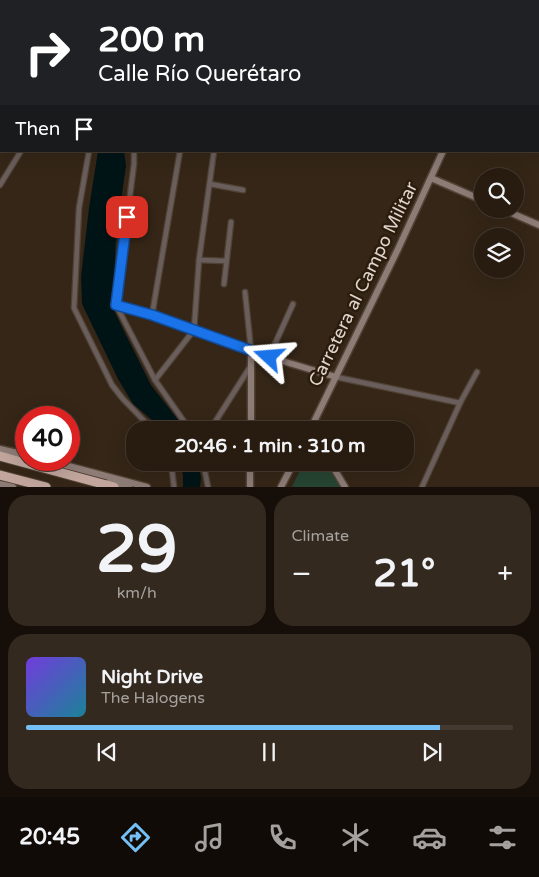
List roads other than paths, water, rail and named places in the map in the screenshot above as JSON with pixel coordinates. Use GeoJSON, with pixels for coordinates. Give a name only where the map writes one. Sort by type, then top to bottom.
{"type":"FeatureCollection","features":[{"type":"Feature","properties":{"kind":"highway"},"geometry":{"type":"LineString","coordinates":[[0,455],[114,487]]}},
{"type":"Feature","properties":{"kind":"highway"},"geometry":{"type":"LineString","coordinates":[[1,482],[46,487]]}},
{"type":"Feature","properties":{"kind":"main road","name":"Carretera al Campo Militar"},"geometry":{"type":"LineString","coordinates":[[314,421],[443,152]]}},
{"type":"Feature","properties":{"kind":"main road"},"geometry":{"type":"LineString","coordinates":[[431,178],[474,197]]}},
{"type":"Feature","properties":{"kind":"main road"},"geometry":{"type":"LineString","coordinates":[[523,218],[539,225]]}},
{"type":"Feature","properties":{"kind":"main road"},"geometry":{"type":"LineString","coordinates":[[116,305],[152,315],[269,357],[336,377]]}},
{"type":"Feature","properties":{"kind":"main road"},"geometry":{"type":"LineString","coordinates":[[250,421],[251,350]]}},
{"type":"Feature","properties":{"kind":"main road"},"geometry":{"type":"LineString","coordinates":[[0,449],[15,452]]}},
{"type":"Feature","properties":{"kind":"main road"},"geometry":{"type":"LineString","coordinates":[[0,455],[15,456]]}},
{"type":"Feature","properties":{"kind":"main road"},"geometry":{"type":"LineString","coordinates":[[80,469],[147,487]]}},
{"type":"Feature","properties":{"kind":"main road"},"geometry":{"type":"LineString","coordinates":[[69,471],[129,487]]}},
{"type":"Feature","properties":{"kind":"main road"},"geometry":{"type":"LineString","coordinates":[[250,471],[250,487]]}},
{"type":"Feature","properties":{"kind":"main road"},"geometry":{"type":"LineString","coordinates":[[282,487],[290,471]]}},
{"type":"Feature","properties":{"kind":"main road"},"geometry":{"type":"LineString","coordinates":[[335,471],[345,487]]}},
{"type":"Feature","properties":{"kind":"main road"},"geometry":{"type":"LineString","coordinates":[[1,482],[13,487]]}},
{"type":"Feature","properties":{"kind":"street"},"geometry":{"type":"LineString","coordinates":[[0,184],[20,152]]}},
{"type":"Feature","properties":{"kind":"street"},"geometry":{"type":"LineString","coordinates":[[89,152],[79,208],[74,308],[112,385],[144,421]]}},
{"type":"Feature","properties":{"kind":"street"},"geometry":{"type":"LineString","coordinates":[[134,152],[116,305],[155,380],[184,421]]}},
{"type":"Feature","properties":{"kind":"street"},"geometry":{"type":"LineString","coordinates":[[152,315],[180,152]]}},
{"type":"Feature","properties":{"kind":"street"},"geometry":{"type":"LineString","coordinates":[[155,380],[194,330],[198,260],[214,152]]}},
{"type":"Feature","properties":{"kind":"street"},"geometry":{"type":"LineString","coordinates":[[210,184],[243,190]]}},
{"type":"Feature","properties":{"kind":"street"},"geometry":{"type":"LineString","coordinates":[[224,284],[230,222]]}},
{"type":"Feature","properties":{"kind":"street"},"geometry":{"type":"LineString","coordinates":[[198,260],[226,261]]}},
{"type":"Feature","properties":{"kind":"street"},"geometry":{"type":"LineString","coordinates":[[245,292],[251,350]]}},
{"type":"Feature","properties":{"kind":"street"},"geometry":{"type":"LineString","coordinates":[[269,357],[294,304]]}},
{"type":"Feature","properties":{"kind":"street"},"geometry":{"type":"LineString","coordinates":[[216,421],[251,366]]}},
{"type":"Feature","properties":{"kind":"street"},"geometry":{"type":"LineString","coordinates":[[422,487],[460,403],[477,372]]}},
{"type":"Feature","properties":{"kind":"street"},"geometry":{"type":"LineString","coordinates":[[336,377],[460,403]]}},
{"type":"Feature","properties":{"kind":"street"},"geometry":{"type":"LineString","coordinates":[[172,471],[174,487]]}},
{"type":"Feature","properties":{"kind":"street"},"geometry":{"type":"LineString","coordinates":[[205,471],[208,487]]}}]}
